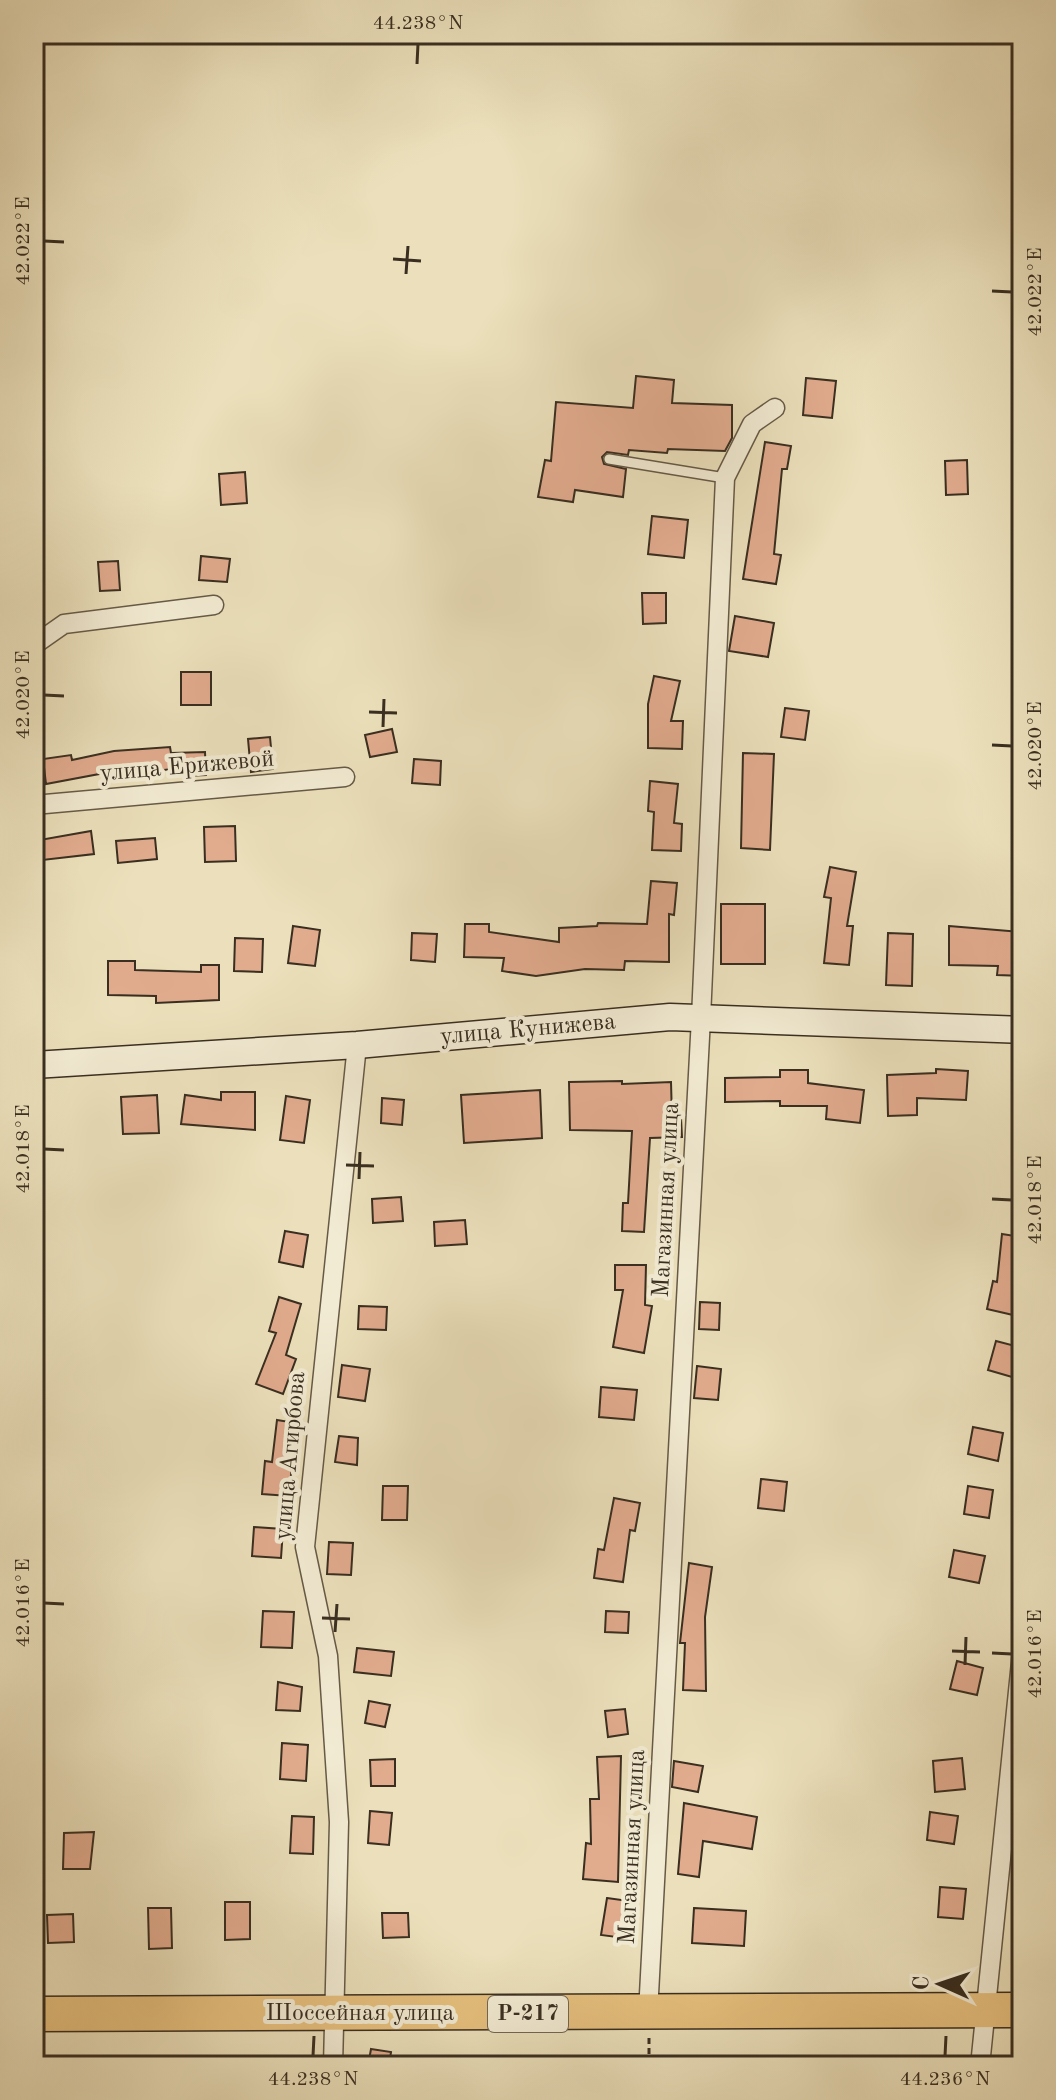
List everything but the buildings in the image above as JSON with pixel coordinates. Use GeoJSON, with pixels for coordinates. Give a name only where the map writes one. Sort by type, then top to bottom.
{"type":"FeatureCollection","features":[{"type":"Feature","properties":{"kind":"highway","name":"Шоссейная улица"},"geometry":{"type":"LineString","coordinates":[[34,2014],[1022,2010]]}},
{"type":"Feature","properties":{"kind":"street","name":"Магазинная улица"},"geometry":{"type":"LineString","coordinates":[[648,2013],[701,1018],[725,478],[752,424],[775,408]]}},
{"type":"Feature","properties":{"kind":"street"},"geometry":{"type":"LineString","coordinates":[[34,645],[64,624],[214,605]]}},
{"type":"Feature","properties":{"kind":"street","name":"улица Ерижевой"},"geometry":{"type":"LineString","coordinates":[[34,805],[345,777]]}},
{"type":"Feature","properties":{"kind":"street","name":"улица Кунижева"},"geometry":{"type":"LineString","coordinates":[[34,1065],[357,1045],[670,1017],[1022,1030]]}},
{"type":"Feature","properties":{"kind":"street","name":"улица Агирбова"},"geometry":{"type":"LineString","coordinates":[[333,2066],[339,1822],[328,1656],[305,1547],[357,1045]]}},
{"type":"Feature","properties":{"kind":"street"},"geometry":{"type":"LineString","coordinates":[[980,2066],[983,2011],[1022,1652]]}},
{"type":"Feature","properties":{"kind":"lane"},"geometry":{"type":"LineString","coordinates":[[609,459],[725,478]]}}]}
